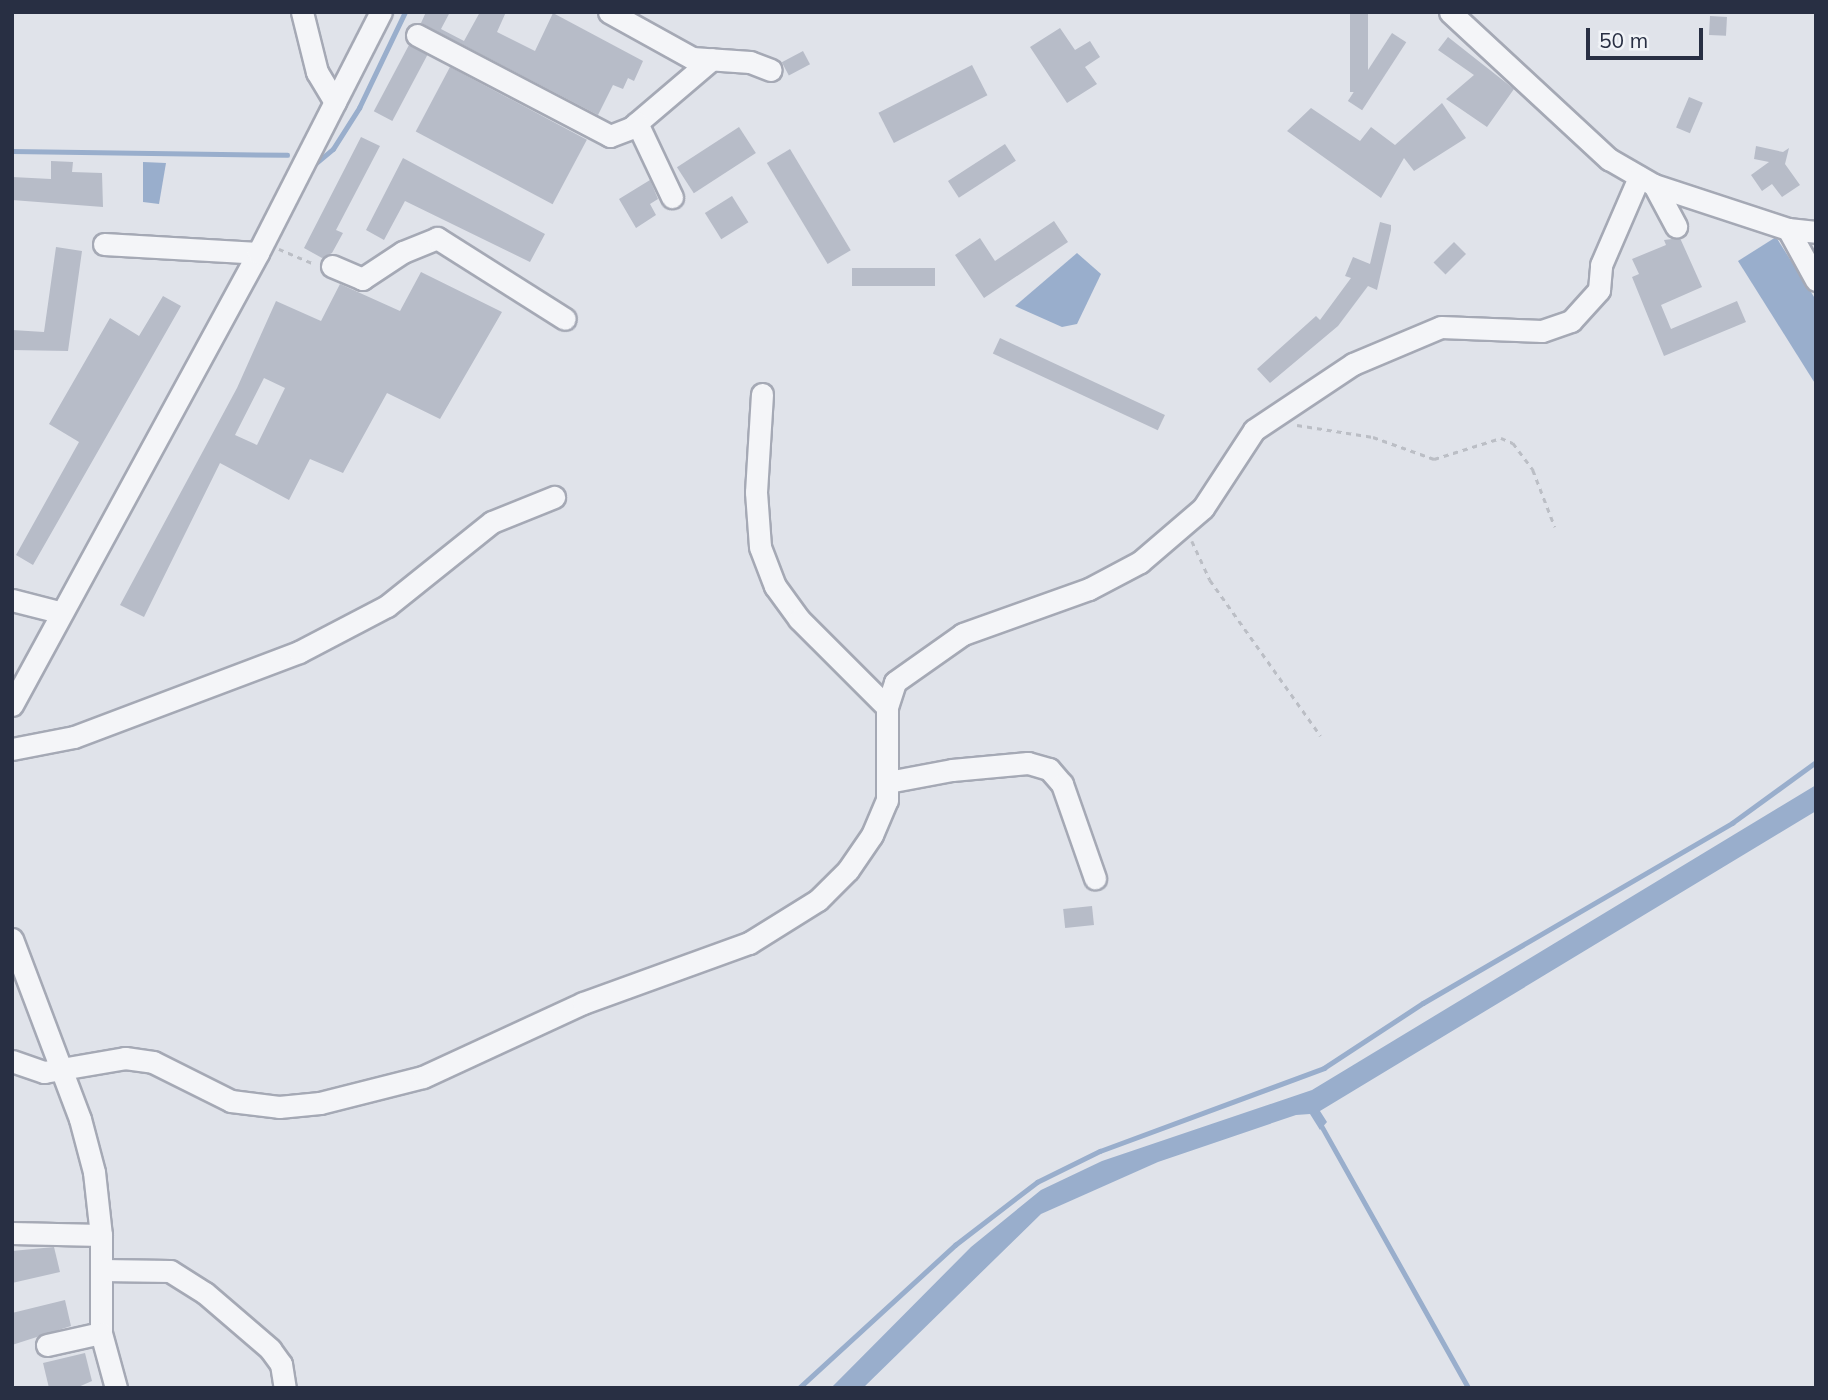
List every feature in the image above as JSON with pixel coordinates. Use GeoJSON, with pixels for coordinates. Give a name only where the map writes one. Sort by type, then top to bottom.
{"type":"FeatureCollection","features":[{"type":"Feature","properties":{"kind":"street"},"geometry":{"type":"LineString","coordinates":[[302,12],[317,72],[335,102]]}},
{"type":"Feature","properties":{"kind":"street"},"geometry":{"type":"LineString","coordinates":[[12,705],[60,612],[261,247],[381,12]]}},
{"type":"Feature","properties":{"kind":"street"},"geometry":{"type":"LineString","coordinates":[[609,12],[692,58],[771,70]]}},
{"type":"Feature","properties":{"kind":"street"},"geometry":{"type":"LineString","coordinates":[[1450,12],[1609,159],[1646,181],[1761,216],[1788,229],[1816,232]]}},
{"type":"Feature","properties":{"kind":"street"},"geometry":{"type":"LineString","coordinates":[[417,35],[605,134],[637,123],[712,59]]}},
{"type":"Feature","properties":{"kind":"street"},"geometry":{"type":"LineString","coordinates":[[637,123],[672,197]]}},
{"type":"Feature","properties":{"kind":"street"},"geometry":{"type":"LineString","coordinates":[[1646,181],[1676,226]]}},
{"type":"Feature","properties":{"kind":"street"},"geometry":{"type":"LineString","coordinates":[[12,1062],[44,1072],[125,1058],[153,1062],[210,1093],[266,1106],[383,1091],[583,1003],[749,943],[794,917],[848,870],[872,835],[887,800],[887,707],[895,682],[932,652],[963,634],[1121,575],[1197,513],[1239,446],[1265,421],[1353,364],[1441,327],[1542,331],[1572,321],[1599,290],[1601,265],[1646,181]]}},
{"type":"Feature","properties":{"kind":"street"},"geometry":{"type":"LineString","coordinates":[[1788,229],[1816,279]]}},
{"type":"Feature","properties":{"kind":"street"},"geometry":{"type":"LineString","coordinates":[[332,266],[362,279],[403,252],[437,238],[565,319]]}},
{"type":"Feature","properties":{"kind":"street"},"geometry":{"type":"LineString","coordinates":[[104,244],[261,247]]}},
{"type":"Feature","properties":{"kind":"street"},"geometry":{"type":"LineString","coordinates":[[762,394],[756,492],[760,547],[775,586],[799,619],[887,707]]}},
{"type":"Feature","properties":{"kind":"street"},"geometry":{"type":"LineString","coordinates":[[12,749],[74,737],[299,652],[387,606],[492,522],[554,497]]}},
{"type":"Feature","properties":{"kind":"street"},"geometry":{"type":"LineString","coordinates":[[12,600],[60,612]]}},
{"type":"Feature","properties":{"kind":"street"},"geometry":{"type":"LineString","coordinates":[[888,782],[1016,764],[1049,769],[1062,784],[1095,878]]}},
{"type":"Feature","properties":{"kind":"street"},"geometry":{"type":"LineString","coordinates":[[12,939],[62,1068],[94,1172],[101,1235],[101,1333],[116,1388]]}},
{"type":"Feature","properties":{"kind":"street"},"geometry":{"type":"LineString","coordinates":[[12,1233],[101,1235]]}},
{"type":"Feature","properties":{"kind":"street"},"geometry":{"type":"LineString","coordinates":[[102,1270],[170,1271],[205,1293],[270,1349],[281,1364],[285,1388]]}},
{"type":"Feature","properties":{"kind":"street"},"geometry":{"type":"LineString","coordinates":[[47,1345],[101,1333]]}},
{"type":"Feature","properties":{"kind":"path"},"geometry":{"type":"LineString","coordinates":[[261,247],[332,266]]}},
{"type":"Feature","properties":{"kind":"path"},"geometry":{"type":"LineString","coordinates":[[1265,421],[1373,437],[1434,459],[1500,438],[1513,443],[1533,470],[1555,527]]}},
{"type":"Feature","properties":{"kind":"path"},"geometry":{"type":"LineString","coordinates":[[1197,513],[1192,540],[1210,580],[1321,736]]}},
{"type":"Feature","properties":{"kind":"water"},"geometry":{"type":"Polygon","coordinates":[[[143,162],[166,163],[159,204],[143,202],[143,162]]]}},
{"type":"Feature","properties":{"kind":"water"},"geometry":{"type":"Polygon","coordinates":[[[1776,237],[1816,300],[1816,385],[1738,261],[1776,237]]]}},
{"type":"Feature","properties":{"kind":"water"},"geometry":{"type":"Polygon","coordinates":[[[1077,253],[1101,274],[1077,324],[1062,327],[1015,306],[1077,253]]]}},
{"type":"Feature","properties":{"kind":"water"},"geometry":{"type":"Polygon","coordinates":[[[1816,785],[1816,811],[1320,1111],[1327,1122],[1320,1130],[1310,1114],[1296,1115],[1158,1162],[1041,1214],[863,1388],[831,1388],[971,1247],[1041,1190],[1102,1161],[1312,1090],[1816,785]]]}},
{"type":"Feature","properties":{"kind":"building"},"geometry":{"type":"Polygon","coordinates":[[[426,12],[450,12],[441,29],[464,41],[480,12],[506,12],[497,32],[535,51],[553,13],[643,61],[634,81],[628,78],[623,89],[613,85],[598,115],[421,23],[426,12]]]}},
{"type":"Feature","properties":{"kind":"building"},"geometry":{"type":"Polygon","coordinates":[[[1350,12],[1368,12],[1368,92],[1350,92],[1350,12]]]}},
{"type":"Feature","properties":{"kind":"building"},"geometry":{"type":"Polygon","coordinates":[[[1710,16],[1727,17],[1726,36],[1709,35],[1710,16]]]}},
{"type":"Feature","properties":{"kind":"building"},"geometry":{"type":"Polygon","coordinates":[[[1060,28],[1075,50],[1090,41],[1100,57],[1085,67],[1097,84],[1067,103],[1030,47],[1060,28]]]}},
{"type":"Feature","properties":{"kind":"building"},"geometry":{"type":"Polygon","coordinates":[[[1392,33],[1406,42],[1362,110],[1348,101],[1392,33]]]}},
{"type":"Feature","properties":{"kind":"building"},"geometry":{"type":"Polygon","coordinates":[[[1448,37],[1514,89],[1487,127],[1446,99],[1474,75],[1438,50],[1448,37]]]}},
{"type":"Feature","properties":{"kind":"building"},"geometry":{"type":"Polygon","coordinates":[[[409,45],[428,55],[392,121],[374,111],[409,45]]]}},
{"type":"Feature","properties":{"kind":"building"},"geometry":{"type":"Polygon","coordinates":[[[803,51],[810,64],[789,76],[782,62],[803,51]]]}},
{"type":"Feature","properties":{"kind":"building"},"geometry":{"type":"Polygon","coordinates":[[[972,65],[987,95],[894,143],[878,113],[972,65]]]}},
{"type":"Feature","properties":{"kind":"building"},"geometry":{"type":"Polygon","coordinates":[[[450,67],[587,140],[553,204],[416,131],[450,67]]]}},
{"type":"Feature","properties":{"kind":"building"},"geometry":{"type":"Polygon","coordinates":[[[1689,97],[1703,103],[1690,133],[1676,127],[1689,97]]]}},
{"type":"Feature","properties":{"kind":"building"},"geometry":{"type":"Polygon","coordinates":[[[1442,103],[1466,138],[1414,171],[1404,158],[1381,198],[1287,131],[1311,108],[1360,141],[1371,127],[1395,145],[1442,103]]]}},
{"type":"Feature","properties":{"kind":"building"},"geometry":{"type":"Polygon","coordinates":[[[739,127],[756,153],[694,193],[677,167],[739,127]]]}},
{"type":"Feature","properties":{"kind":"building"},"geometry":{"type":"Polygon","coordinates":[[[361,137],[380,146],[336,230],[343,233],[332,253],[322,258],[304,248],[361,137]]]}},
{"type":"Feature","properties":{"kind":"building"},"geometry":{"type":"Polygon","coordinates":[[[1005,144],[1016,161],[959,198],[948,181],[1005,144]]]}},
{"type":"Feature","properties":{"kind":"building"},"geometry":{"type":"Polygon","coordinates":[[[1756,146],[1783,152],[1789,148],[1785,164],[1800,185],[1782,197],[1772,184],[1762,191],[1751,175],[1769,162],[1754,159],[1756,146]]]}},
{"type":"Feature","properties":{"kind":"building"},"geometry":{"type":"Polygon","coordinates":[[[790,149],[851,250],[828,264],[767,163],[790,149]]]}},
{"type":"Feature","properties":{"kind":"building"},"geometry":{"type":"Polygon","coordinates":[[[403,158],[545,234],[530,262],[405,201],[384,240],[366,230],[403,158]]]}},
{"type":"Feature","properties":{"kind":"building"},"geometry":{"type":"Polygon","coordinates":[[[51,161],[73,162],[72,172],[102,173],[103,207],[12,200],[12,177],[51,179],[51,161]]]}},
{"type":"Feature","properties":{"kind":"building"},"geometry":{"type":"Polygon","coordinates":[[[650,180],[658,199],[650,204],[656,215],[636,228],[619,199],[650,180]]]}},
{"type":"Feature","properties":{"kind":"building"},"geometry":{"type":"Polygon","coordinates":[[[732,196],[748,222],[721,239],[705,213],[732,196]]]}},
{"type":"Feature","properties":{"kind":"building"},"geometry":{"type":"Polygon","coordinates":[[[1054,221],[1068,242],[984,298],[955,255],[980,238],[995,261],[1054,221]]]}},
{"type":"Feature","properties":{"kind":"building"},"geometry":{"type":"Polygon","coordinates":[[[1380,222],[1391,225],[1391,230],[1377,290],[1368,286],[1338,326],[1270,383],[1257,369],[1316,316],[1320,320],[1351,278],[1345,276],[1353,257],[1370,264],[1380,222]]]}},
{"type":"Feature","properties":{"kind":"building"},"geometry":{"type":"Polygon","coordinates":[[[1680,238],[1702,287],[1661,305],[1671,329],[1737,301],[1746,322],[1664,356],[1632,277],[1639,274],[1632,259],[1666,245],[1664,240],[1680,238]]]}},
{"type":"Feature","properties":{"kind":"building"},"geometry":{"type":"Polygon","coordinates":[[[1454,242],[1466,254],[1446,275],[1433,263],[1454,242]]]}},
{"type":"Feature","properties":{"kind":"building"},"geometry":{"type":"Polygon","coordinates":[[[56,247],[82,251],[68,351],[12,350],[12,330],[44,332],[56,247]]]}},
{"type":"Feature","properties":{"kind":"building"},"geometry":{"type":"Polygon","coordinates":[[[852,268],[935,268],[935,286],[852,286],[852,268]]]}},
{"type":"Feature","properties":{"kind":"building"},"geometry":{"type":"Polygon","coordinates":[[[421,272],[502,312],[440,419],[387,393],[343,473],[310,459],[289,500],[220,463],[144,617],[120,605],[237,388],[276,301],[321,321],[340,284],[400,311],[421,272]],[[264,378],[235,435],[257,445],[285,388],[264,378]]]}},
{"type":"Feature","properties":{"kind":"building"},"geometry":{"type":"Polygon","coordinates":[[[163,296],[181,306],[33,565],[16,555],[79,442],[49,424],[110,318],[139,336],[163,296]]]}},
{"type":"Feature","properties":{"kind":"building"},"geometry":{"type":"Polygon","coordinates":[[[1000,338],[1165,415],[1158,430],[993,353],[1000,338]]]}},
{"type":"Feature","properties":{"kind":"building"},"geometry":{"type":"Polygon","coordinates":[[[1092,906],[1094,925],[1065,928],[1063,909],[1092,906]]]}},
{"type":"Feature","properties":{"kind":"building"},"geometry":{"type":"Polygon","coordinates":[[[54,1247],[60,1272],[12,1283],[12,1251],[54,1247]]]}},
{"type":"Feature","properties":{"kind":"building"},"geometry":{"type":"Polygon","coordinates":[[[65,1300],[71,1326],[12,1345],[12,1313],[65,1300]]]}},
{"type":"Feature","properties":{"kind":"building"},"geometry":{"type":"Polygon","coordinates":[[[85,1353],[92,1381],[76,1388],[49,1388],[43,1363],[85,1353]]]}},
{"type":"Feature","properties":{"kind":"waterway"},"geometry":{"type":"LineString","coordinates":[[315,164],[333,149],[359,108],[405,12]]}},
{"type":"Feature","properties":{"kind":"waterway"},"geometry":{"type":"LineString","coordinates":[[12,151],[287,155]]}},
{"type":"Feature","properties":{"kind":"waterway"},"geometry":{"type":"LineString","coordinates":[[799,1388],[955,1245],[1037,1182],[1100,1151],[1324,1068],[1423,1003],[1732,823],[1816,762]]}},
{"type":"Feature","properties":{"kind":"waterway"},"geometry":{"type":"LineString","coordinates":[[1320,1123],[1469,1388]]}}]}
